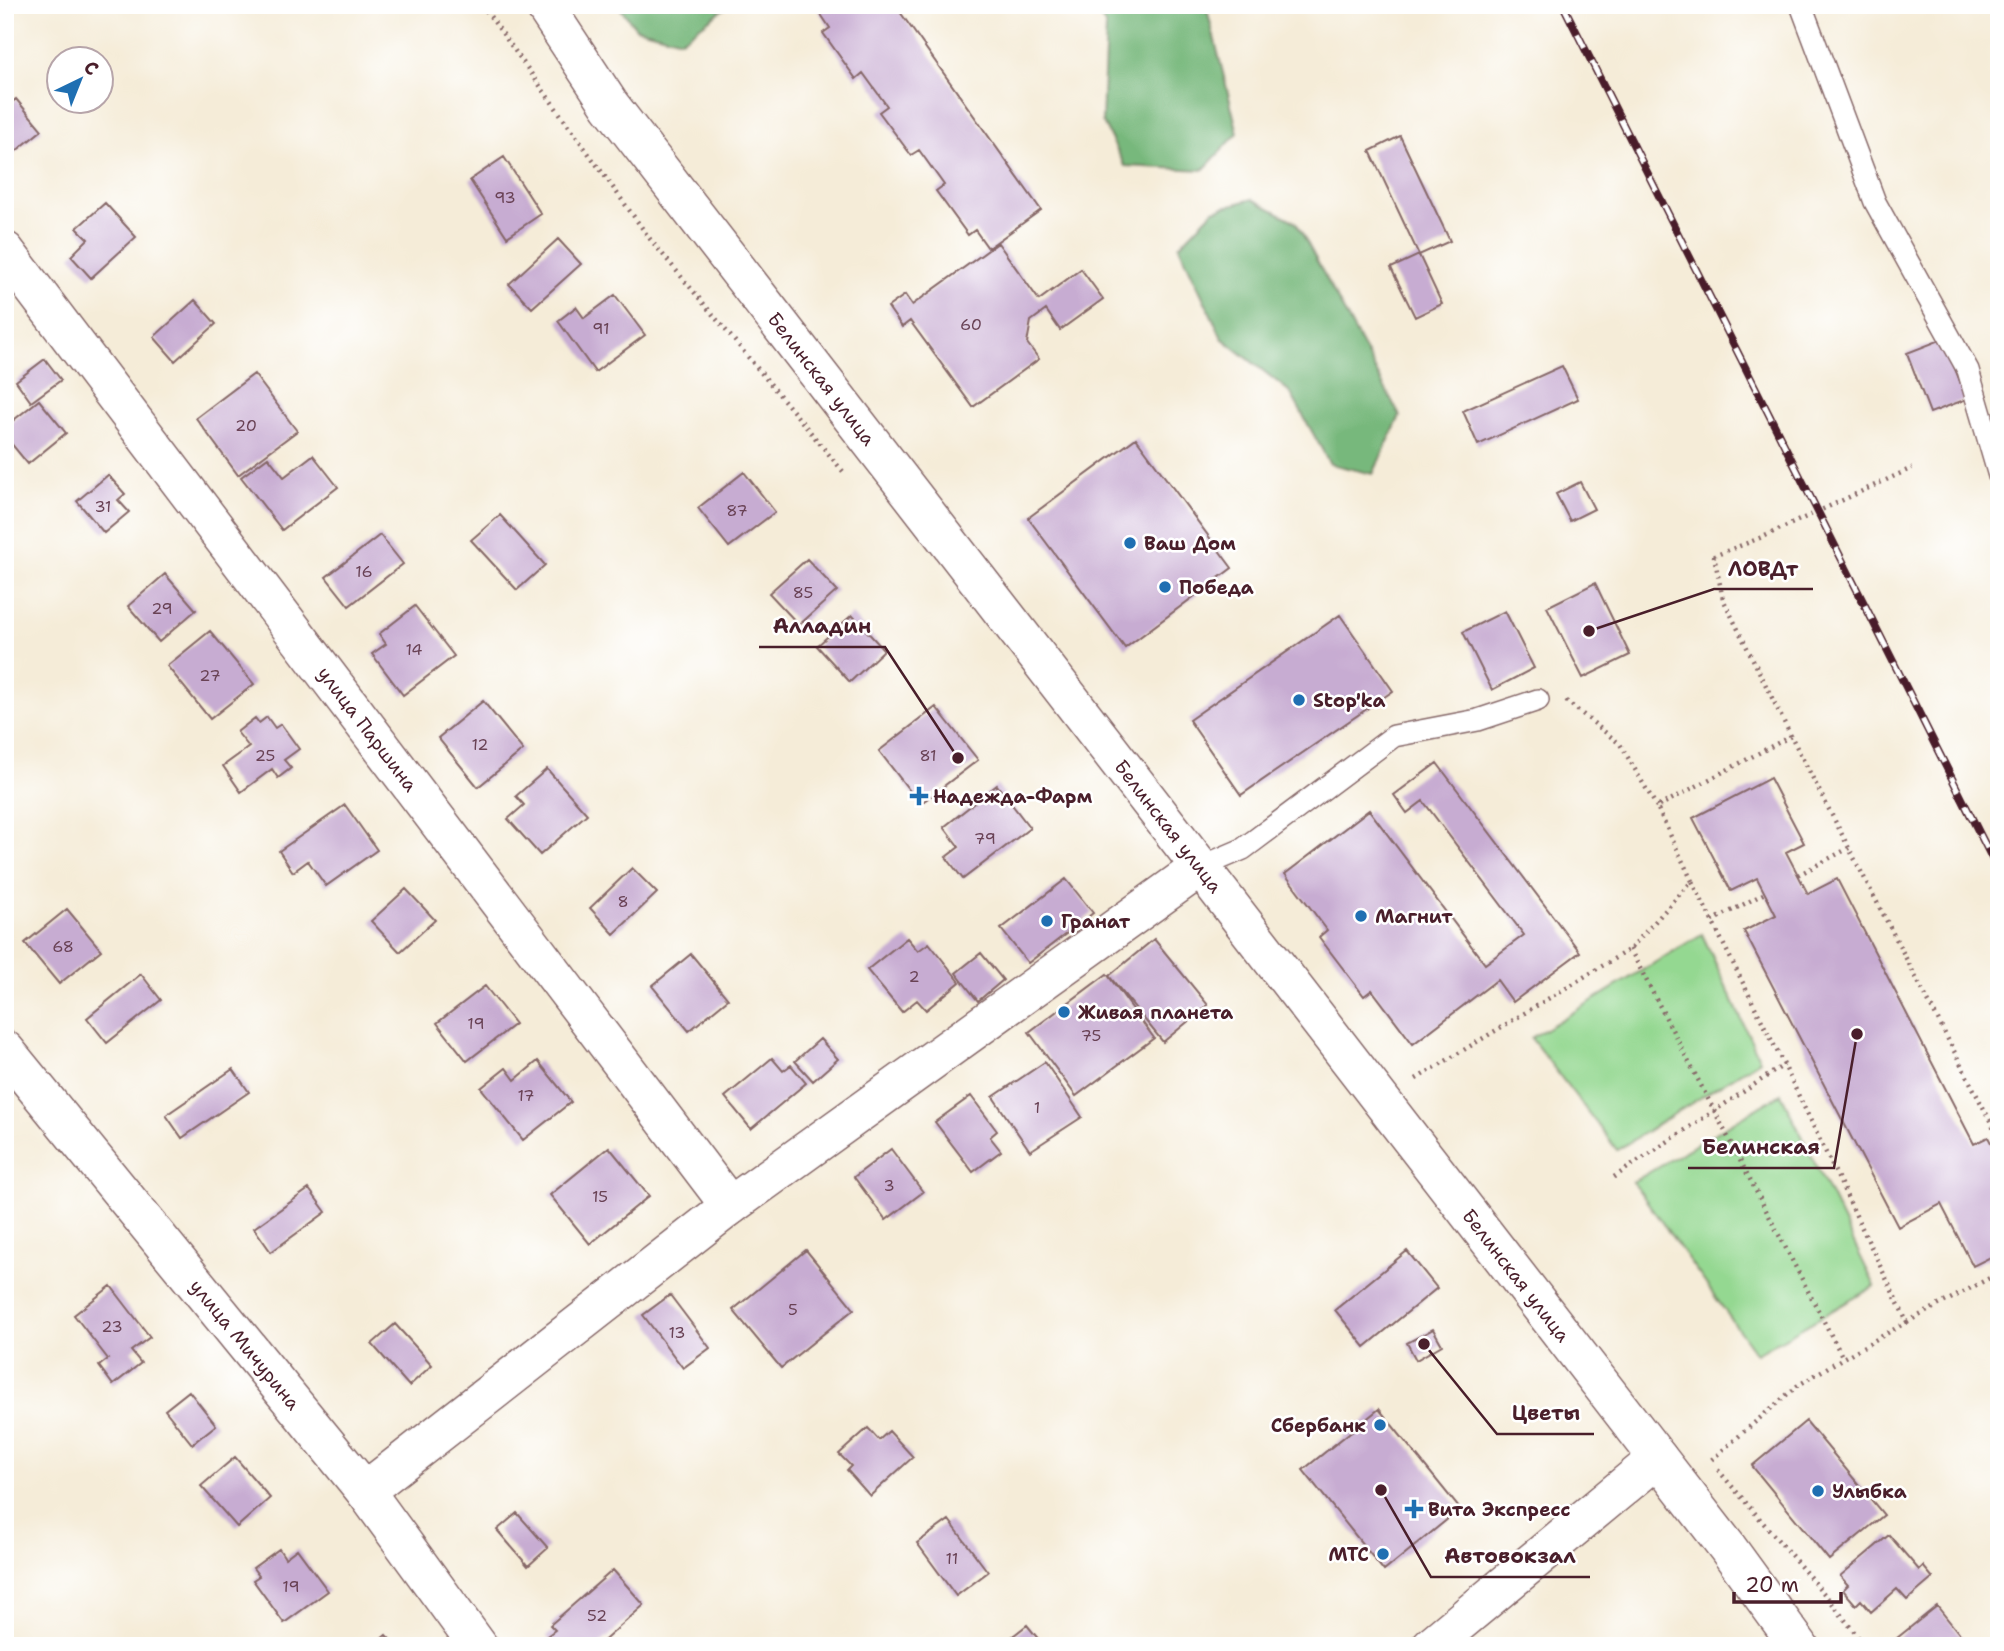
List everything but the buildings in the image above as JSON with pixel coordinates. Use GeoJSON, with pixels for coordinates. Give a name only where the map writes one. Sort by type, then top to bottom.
{"type":"FeatureCollection","features":[{"type":"Feature","properties":{"kind":"street","name":"Белинская улица"},"geometry":{"type":"LineString","coordinates":[[544,5],[610,105],[1658,1458],[1799,1646]]}},
{"type":"Feature","properties":{"kind":"street","name":"улица Паршина"},"geometry":{"type":"LineString","coordinates":[[5,251],[730,1206]]}},
{"type":"Feature","properties":{"kind":"street"},"geometry":{"type":"LineString","coordinates":[[365,1491],[730,1206],[1201,867]]}},
{"type":"Feature","properties":{"kind":"street","name":"улица Мичурина"},"geometry":{"type":"LineString","coordinates":[[5,1050],[365,1491],[478,1646]]}},
{"type":"Feature","properties":{"kind":"street"},"geometry":{"type":"LineString","coordinates":[[1431,1646],[1658,1458]]}},
{"type":"Feature","properties":{"kind":"lane"},"geometry":{"type":"LineString","coordinates":[[1801,5],[1875,202],[1968,370],[1999,476]]}},
{"type":"Feature","properties":{"kind":"lane"},"geometry":{"type":"LineString","coordinates":[[1201,867],[1244,849],[1394,736],[1478,720],[1538,700]]}},
{"type":"Feature","properties":{"kind":"path"},"geometry":{"type":"LineString","coordinates":[[482,5],[650,239],[854,485]]}},
{"type":"Feature","properties":{"kind":"path"},"geometry":{"type":"LineString","coordinates":[[1912,468],[1765,536],[1714,556],[1723,599],[1999,1138]]}},
{"type":"Feature","properties":{"kind":"path"},"geometry":{"type":"LineString","coordinates":[[1538,700],[1564,700],[1620,744],[1657,807],[1907,1322]]}},
{"type":"Feature","properties":{"kind":"path"},"geometry":{"type":"LineString","coordinates":[[1657,807],[1791,736]]}},
{"type":"Feature","properties":{"kind":"path"},"geometry":{"type":"LineString","coordinates":[[1798,875],[1849,848]]}},
{"type":"Feature","properties":{"kind":"path"},"geometry":{"type":"LineString","coordinates":[[1416,1079],[1630,949],[1692,881]]}},
{"type":"Feature","properties":{"kind":"path"},"geometry":{"type":"LineString","coordinates":[[1712,921],[1765,893]]}},
{"type":"Feature","properties":{"kind":"path"},"geometry":{"type":"LineString","coordinates":[[1630,949],[1843,1358]]}},
{"type":"Feature","properties":{"kind":"path"},"geometry":{"type":"LineString","coordinates":[[1614,1177],[1784,1065]]}},
{"type":"Feature","properties":{"kind":"path"},"geometry":{"type":"LineString","coordinates":[[1865,1646],[1832,1603],[1710,1461],[1797,1386],[1907,1322],[1999,1273]]}},
{"type":"Feature","properties":{"kind":"green space"},"geometry":{"type":"Polygon","coordinates":[[[618,5],[729,5],[681,40],[636,28],[618,5]]]}},
{"type":"Feature","properties":{"kind":"green space"},"geometry":{"type":"Polygon","coordinates":[[[1094,5],[1206,5],[1238,133],[1203,170],[1125,166],[1102,121],[1106,27],[1094,5]]]}},
{"type":"Feature","properties":{"kind":"green space"},"geometry":{"type":"Polygon","coordinates":[[[1252,199],[1296,222],[1400,416],[1373,474],[1330,464],[1290,392],[1222,338],[1179,246],[1214,210],[1252,199]]]}},
{"type":"Feature","properties":{"kind":"green space"},"geometry":{"type":"Polygon","coordinates":[[[1702,934],[1760,1060],[1617,1150],[1531,1038],[1702,934]]]}},
{"type":"Feature","properties":{"kind":"green space"},"geometry":{"type":"Polygon","coordinates":[[[1781,1094],[1875,1286],[1756,1354],[1633,1182],[1781,1094]]]}},
{"type":"Feature","properties":{"kind":"railway"},"geometry":{"type":"LineString","coordinates":[[1563,5],[1999,872]]}},
{"type":"Feature","properties":{"kind":"place","name":"Ваш Дом"},"geometry":{"type":"Point","coordinates":[1130,543]}},
{"type":"Feature","properties":{"kind":"place","name":"Победа"},"geometry":{"type":"Point","coordinates":[1165,587]}},
{"type":"Feature","properties":{"kind":"place","name":"ЛОВДт"},"geometry":{"type":"Point","coordinates":[1589,631]}},
{"type":"Feature","properties":{"kind":"place","name":"Stop'ka"},"geometry":{"type":"Point","coordinates":[1299,700]}},
{"type":"Feature","properties":{"kind":"place","name":"Алладин"},"geometry":{"type":"Point","coordinates":[958,758]}},
{"type":"Feature","properties":{"kind":"place","name":"Надежда-Фарм"},"geometry":{"type":"Point","coordinates":[919,796]}},
{"type":"Feature","properties":{"kind":"place","name":"Магнит"},"geometry":{"type":"Point","coordinates":[1361,916]}},
{"type":"Feature","properties":{"kind":"place","name":"Гранат"},"geometry":{"type":"Point","coordinates":[1047,921]}},
{"type":"Feature","properties":{"kind":"place","name":"Живая планета"},"geometry":{"type":"Point","coordinates":[1064,1012]}},
{"type":"Feature","properties":{"kind":"place","name":"Белинская"},"geometry":{"type":"Point","coordinates":[1857,1034]}},
{"type":"Feature","properties":{"kind":"place","name":"Цветы"},"geometry":{"type":"Point","coordinates":[1424,1344]}},
{"type":"Feature","properties":{"kind":"place","name":"Сбербанк"},"geometry":{"type":"Point","coordinates":[1380,1425]}},
{"type":"Feature","properties":{"kind":"place","name":"Автовокзал"},"geometry":{"type":"Point","coordinates":[1381,1490]}},
{"type":"Feature","properties":{"kind":"place","name":"Улыбка"},"geometry":{"type":"Point","coordinates":[1818,1491]}},
{"type":"Feature","properties":{"kind":"place","name":"Вита Экспресс"},"geometry":{"type":"Point","coordinates":[1414,1509]}},
{"type":"Feature","properties":{"kind":"place","name":"МТС"},"geometry":{"type":"Point","coordinates":[1383,1554]}}]}
